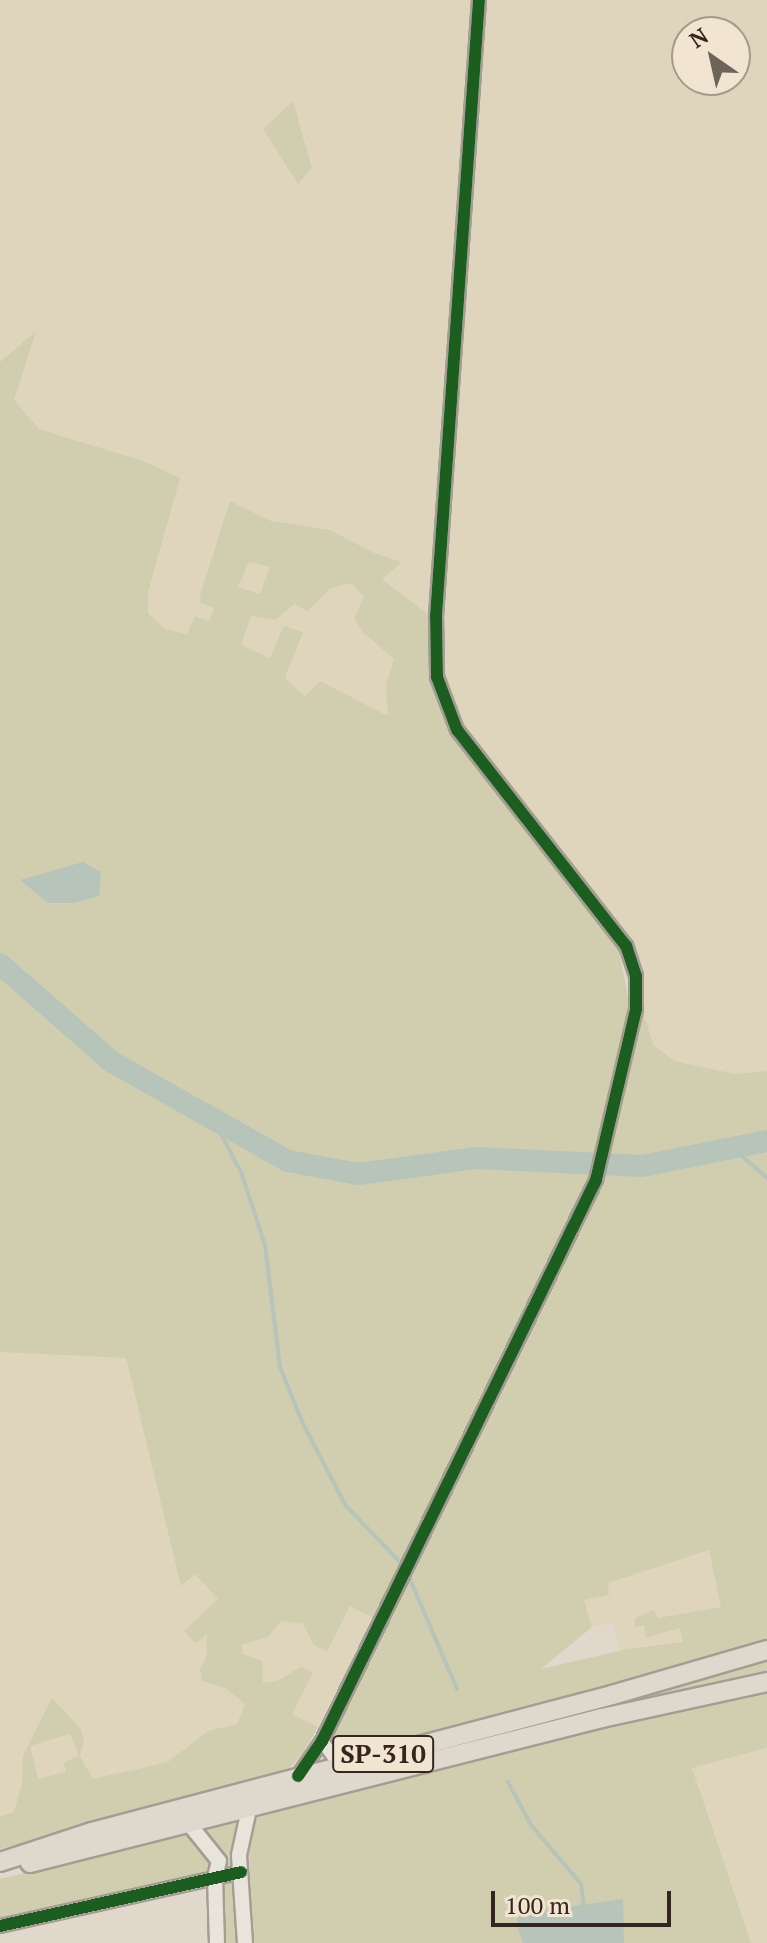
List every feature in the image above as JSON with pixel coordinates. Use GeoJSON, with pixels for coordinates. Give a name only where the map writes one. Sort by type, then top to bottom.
{"type":"FeatureCollection","features":[{"type":"Feature","properties":{"kind":"main road","name":"SP-310"},"geometry":{"type":"LineString","coordinates":[[0,1862],[92,1832],[612,1695],[767,1650]]}},
{"type":"Feature","properties":{"kind":"main road","name":"SP-310"},"geometry":{"type":"LineString","coordinates":[[0,1869],[190,1825],[602,1718],[767,1682]]}},
{"type":"Feature","properties":{"kind":"street"},"geometry":{"type":"LineString","coordinates":[[298,1776],[322,1741],[596,1180],[608,1141],[636,1009],[636,976],[626,946],[457,730],[437,677],[436,616],[479,0]]}},
{"type":"Feature","properties":{"kind":"street"},"geometry":{"type":"LineString","coordinates":[[322,1741],[333,1756],[349,1763]]}},
{"type":"Feature","properties":{"kind":"street"},"geometry":{"type":"LineString","coordinates":[[245,1943],[241,1836],[249,1809]]}},
{"type":"Feature","properties":{"kind":"street"},"geometry":{"type":"LineString","coordinates":[[190,1825],[219,1861],[215,1877],[217,1943]]}},
{"type":"Feature","properties":{"kind":"street"},"geometry":{"type":"LineString","coordinates":[[0,1926],[241,1872]]}},
{"type":"Feature","properties":{"kind":"shaded area"},"geometry":{"type":"Polygon","coordinates":[[[0,0],[472,0],[430,616],[382,579],[401,561],[374,553],[330,530],[271,521],[230,501],[200,595],[214,608],[209,621],[187,634],[165,629],[148,613],[143,461],[39,429],[14,400],[35,332],[0,362],[0,0]],[[292,101],[263,129],[298,184],[306,141],[292,101]]]}},
{"type":"Feature","properties":{"kind":"shaded area"},"geometry":{"type":"Polygon","coordinates":[[[486,0],[767,0],[767,1071],[735,1074],[674,1061],[653,1044],[642,1008],[640,974],[632,942],[464,725],[444,676],[443,617],[486,0]]]}},
{"type":"Feature","properties":{"kind":"shaded area"},"geometry":{"type":"Polygon","coordinates":[[[293,101],[312,168],[298,184],[263,129],[293,101]]]}},
{"type":"Feature","properties":{"kind":"shaded area"},"geometry":{"type":"Polygon","coordinates":[[[36,331],[14,400],[39,429],[143,461],[180,478],[148,592],[148,613],[165,629],[187,634],[195,616],[209,621],[214,608],[201,603],[200,595],[230,501],[271,521],[330,530],[374,553],[402,562],[382,579],[430,616],[428,677],[449,733],[619,950],[630,1008],[588,1182],[426,1518],[373,1618],[350,1606],[327,1652],[313,1644],[303,1624],[281,1621],[268,1637],[242,1645],[243,1654],[262,1661],[263,1683],[279,1680],[301,1667],[313,1673],[292,1714],[318,1727],[302,1754],[286,1772],[0,1849],[0,1816],[14,1812],[22,1784],[23,1756],[52,1698],[81,1729],[84,1741],[80,1756],[93,1779],[168,1762],[208,1731],[237,1724],[245,1704],[225,1688],[202,1681],[200,1670],[207,1654],[207,1634],[195,1643],[184,1631],[218,1599],[195,1574],[181,1586],[126,1358],[0,1352],[0,362],[36,331]],[[249,562],[238,587],[260,594],[270,567],[249,562]],[[352,583],[331,588],[307,611],[295,604],[275,620],[251,616],[241,645],[270,658],[284,626],[303,632],[285,678],[305,696],[320,681],[388,716],[386,685],[394,659],[363,632],[354,618],[364,597],[352,583]],[[83,862],[63,871],[22,880],[48,903],[83,862]],[[70,1734],[30,1746],[38,1779],[66,1772],[63,1762],[79,1756],[70,1734]]]}},
{"type":"Feature","properties":{"kind":"shaded area"},"geometry":{"type":"Polygon","coordinates":[[[249,562],[270,567],[260,594],[238,587],[249,562]]]}},
{"type":"Feature","properties":{"kind":"shaded area"},"geometry":{"type":"Polygon","coordinates":[[[352,582],[364,597],[363,632],[394,659],[386,685],[388,716],[320,681],[305,696],[285,678],[303,632],[270,658],[240,645],[251,616],[275,620],[295,604],[307,611],[331,588],[352,582]]]}},
{"type":"Feature","properties":{"kind":"shaded area"},"geometry":{"type":"Polygon","coordinates":[[[83,862],[101,872],[99,896],[73,903],[48,903],[20,880],[83,862]]]}},
{"type":"Feature","properties":{"kind":"shaded area"},"geometry":{"type":"Polygon","coordinates":[[[642,1008],[653,1044],[674,1061],[735,1074],[767,1071],[767,1639],[607,1688],[349,1754],[336,1750],[332,1739],[601,1182],[642,1008]],[[709,1550],[608,1583],[609,1595],[584,1600],[592,1627],[541,1669],[628,1649],[683,1642],[680,1628],[646,1638],[644,1626],[635,1627],[635,1618],[654,1610],[658,1618],[721,1607],[709,1550]]]}},
{"type":"Feature","properties":{"kind":"shaded area"},"geometry":{"type":"Polygon","coordinates":[[[0,1352],[126,1358],[181,1585],[195,1573],[219,1600],[207,1633],[207,1654],[200,1670],[202,1681],[225,1688],[245,1704],[237,1724],[208,1731],[168,1762],[93,1779],[79,1756],[67,1771],[38,1779],[30,1747],[23,1756],[22,1784],[14,1812],[0,1816],[0,1352]]]}},
{"type":"Feature","properties":{"kind":"shaded area"},"geometry":{"type":"Polygon","coordinates":[[[709,1550],[721,1607],[658,1618],[654,1611],[635,1619],[635,1627],[680,1628],[683,1643],[619,1651],[613,1623],[592,1627],[584,1600],[609,1595],[607,1583],[709,1550]]]}},
{"type":"Feature","properties":{"kind":"shaded area"},"geometry":{"type":"Polygon","coordinates":[[[350,1606],[373,1618],[318,1727],[292,1714],[301,1668],[279,1680],[263,1683],[261,1669],[243,1654],[242,1645],[258,1642],[280,1621],[303,1624],[313,1644],[350,1606]]]}},
{"type":"Feature","properties":{"kind":"shaded area"},"geometry":{"type":"Polygon","coordinates":[[[767,1658],[767,1675],[107,1832],[767,1658]]]}},
{"type":"Feature","properties":{"kind":"shaded area"},"geometry":{"type":"Polygon","coordinates":[[[767,1690],[767,1748],[692,1768],[751,1943],[624,1943],[622,1899],[519,1933],[523,1943],[251,1943],[249,1836],[256,1819],[264,1813],[608,1724],[767,1690]]]}},
{"type":"Feature","properties":{"kind":"shaded area"},"geometry":{"type":"Polygon","coordinates":[[[767,1748],[767,1943],[751,1943],[692,1768],[767,1748]]]}},
{"type":"Feature","properties":{"kind":"shaded area"},"geometry":{"type":"Polygon","coordinates":[[[243,1818],[239,1869],[220,1874],[197,1830],[243,1818]]]}},
{"type":"Feature","properties":{"kind":"shaded area"},"geometry":{"type":"Polygon","coordinates":[[[190,1834],[216,1864],[211,1874],[0,1918],[0,1879],[190,1834]]]}},
{"type":"Feature","properties":{"kind":"shaded area"},"geometry":{"type":"Polygon","coordinates":[[[235,1877],[241,1943],[220,1943],[220,1880],[235,1877]]]}},
{"type":"Feature","properties":{"kind":"shaded area"},"geometry":{"type":"Polygon","coordinates":[[[623,1899],[624,1943],[523,1943],[519,1933],[517,1914],[623,1899]]]}},
{"type":"Feature","properties":{"kind":"waterway"},"geometry":{"type":"LineString","coordinates":[[0,964],[112,1062],[288,1161],[358,1174],[476,1158],[642,1166],[767,1141]]}},
{"type":"Feature","properties":{"kind":"waterway"},"geometry":{"type":"LineString","coordinates":[[213,1119],[241,1172],[265,1245],[280,1367],[303,1424],[346,1506],[402,1564]]}},
{"type":"Feature","properties":{"kind":"waterway"},"geometry":{"type":"LineString","coordinates":[[733,1148],[767,1178]]}},
{"type":"Feature","properties":{"kind":"waterway"},"geometry":{"type":"LineString","coordinates":[[409,1577],[457,1689]]}},
{"type":"Feature","properties":{"kind":"waterway"},"geometry":{"type":"LineString","coordinates":[[508,1782],[531,1825],[581,1884],[584,1909]]}},
{"type":"Feature","properties":{"kind":"cycle path"},"geometry":{"type":"LineString","coordinates":[[298,1776],[322,1741],[596,1180],[636,1009],[636,976],[626,946],[457,730],[437,677],[436,616],[479,0]]}},
{"type":"Feature","properties":{"kind":"cycle path"},"geometry":{"type":"LineString","coordinates":[[0,1926],[241,1872]]}}]}
